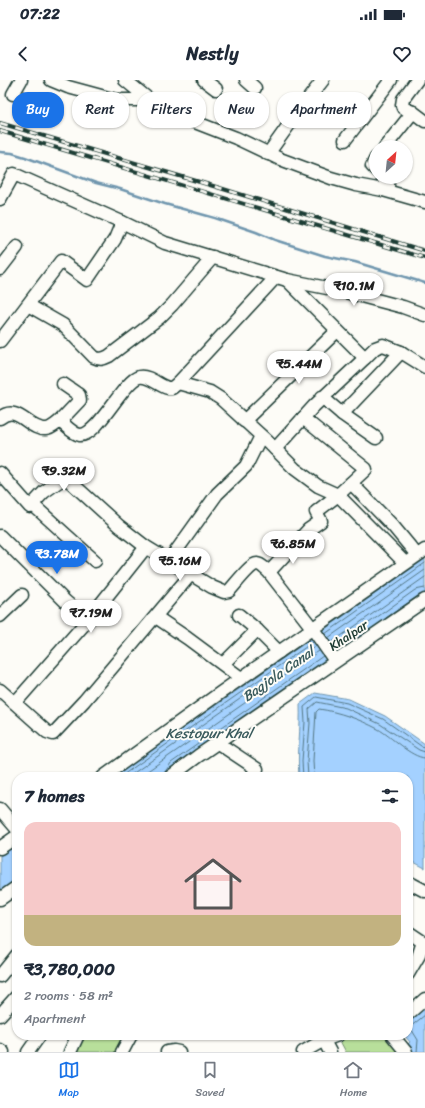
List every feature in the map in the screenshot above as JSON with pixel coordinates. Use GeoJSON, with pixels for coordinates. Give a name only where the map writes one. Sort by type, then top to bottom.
{"type":"FeatureCollection","features":[{"type":"Feature","properties":{"kind":"street"},"geometry":{"type":"LineString","coordinates":[[14,92],[21,80]]}},
{"type":"Feature","properties":{"kind":"street"},"geometry":{"type":"LineString","coordinates":[[51,80],[68,87],[116,100],[137,100]]}},
{"type":"Feature","properties":{"kind":"street"},"geometry":{"type":"LineString","coordinates":[[125,80],[140,92]]}},
{"type":"Feature","properties":{"kind":"street"},"geometry":{"type":"LineString","coordinates":[[204,80],[216,89]]}},
{"type":"Feature","properties":{"kind":"street"},"geometry":{"type":"LineString","coordinates":[[246,80],[256,88]]}},
{"type":"Feature","properties":{"kind":"street"},"geometry":{"type":"LineString","coordinates":[[268,154],[323,80]]}},
{"type":"Feature","properties":{"kind":"street"},"geometry":{"type":"LineString","coordinates":[[345,140],[390,80]]}},
{"type":"Feature","properties":{"kind":"street"},"geometry":{"type":"LineString","coordinates":[[417,80],[401,102],[403,108],[413,112],[425,121]]}},
{"type":"Feature","properties":{"kind":"street"},"geometry":{"type":"LineString","coordinates":[[391,140],[413,112]]}},
{"type":"Feature","properties":{"kind":"street"},"geometry":{"type":"LineString","coordinates":[[206,126],[236,138],[268,154],[331,178],[383,190],[425,202]]}},
{"type":"Feature","properties":{"kind":"street"},"geometry":{"type":"LineString","coordinates":[[0,199],[14,174],[122,222],[165,243],[287,280],[342,291],[403,307],[425,315]]}},
{"type":"Feature","properties":{"kind":"street"},"geometry":{"type":"LineString","coordinates":[[383,190],[387,184]]}},
{"type":"Feature","properties":{"kind":"street"},"geometry":{"type":"LineString","coordinates":[[1,338],[61,261],[87,280],[115,239],[122,222]]}},
{"type":"Feature","properties":{"kind":"street"},"geometry":{"type":"LineString","coordinates":[[0,269],[17,247]]}},
{"type":"Feature","properties":{"kind":"street"},"geometry":{"type":"LineString","coordinates":[[28,305],[63,325],[94,357],[98,359],[104,358],[109,356],[159,318],[213,257]]}},
{"type":"Feature","properties":{"kind":"street"},"geometry":{"type":"LineString","coordinates":[[60,421],[75,433],[80,435],[85,434],[94,427],[124,390],[141,376],[168,388],[172,388],[276,276]]}},
{"type":"Feature","properties":{"kind":"street"},"geometry":{"type":"LineString","coordinates":[[287,280],[365,358]]}},
{"type":"Feature","properties":{"kind":"street"},"geometry":{"type":"LineString","coordinates":[[244,421],[337,331]]}},
{"type":"Feature","properties":{"kind":"street"},"geometry":{"type":"LineString","coordinates":[[275,449],[322,397],[379,346],[383,345],[401,352],[425,367]]}},
{"type":"Feature","properties":{"kind":"street"},"geometry":{"type":"LineString","coordinates":[[342,414],[401,352]]}},
{"type":"Feature","properties":{"kind":"street"},"geometry":{"type":"LineString","coordinates":[[178,383],[210,392],[221,399],[295,469],[318,486],[338,495],[405,563]]}},
{"type":"Feature","properties":{"kind":"street"},"geometry":{"type":"LineString","coordinates":[[0,418],[5,414],[13,413],[44,429],[50,428],[60,421],[80,400],[79,395],[63,384]]}},
{"type":"Feature","properties":{"kind":"street"},"geometry":{"type":"LineString","coordinates":[[322,397],[342,414],[376,438]]}},
{"type":"Feature","properties":{"kind":"street"},"geometry":{"type":"LineString","coordinates":[[268,571],[272,570],[308,530],[321,521],[316,512],[338,495],[366,469],[303,418]]}},
{"type":"Feature","properties":{"kind":"street"},"geometry":{"type":"LineString","coordinates":[[169,561],[217,494],[246,466],[261,436]]}},
{"type":"Feature","properties":{"kind":"street"},"geometry":{"type":"LineString","coordinates":[[0,473],[30,507],[33,505],[95,561]]}},
{"type":"Feature","properties":{"kind":"street"},"geometry":{"type":"LineString","coordinates":[[33,505],[44,492],[65,476],[119,526],[146,547],[212,587],[224,592],[229,591],[249,568],[255,564],[258,564],[268,571],[313,629],[335,661]]}},
{"type":"Feature","properties":{"kind":"street"},"geometry":{"type":"LineString","coordinates":[[110,772],[241,678],[421,553],[351,483]]}},
{"type":"Feature","properties":{"kind":"street"},"geometry":{"type":"LineString","coordinates":[[0,536],[66,602],[88,620]]}},
{"type":"Feature","properties":{"kind":"street"},"geometry":{"type":"LineString","coordinates":[[15,703],[88,620],[146,547]]}},
{"type":"Feature","properties":{"kind":"street"},"geometry":{"type":"LineString","coordinates":[[0,690],[47,732],[53,734],[84,701],[191,574]]}},
{"type":"Feature","properties":{"kind":"street"},"geometry":{"type":"LineString","coordinates":[[0,616],[22,595]]}},
{"type":"Feature","properties":{"kind":"street","name":"Khalpar"},"geometry":{"type":"LineString","coordinates":[[177,772],[218,742],[425,600]]}},
{"type":"Feature","properties":{"kind":"street"},"geometry":{"type":"LineString","coordinates":[[239,615],[257,630],[279,652]]}},
{"type":"Feature","properties":{"kind":"street"},"geometry":{"type":"LineString","coordinates":[[156,617],[241,678]]}},
{"type":"Feature","properties":{"kind":"street"},"geometry":{"type":"LineString","coordinates":[[223,664],[257,630]]}},
{"type":"Feature","properties":{"kind":"street"},"geometry":{"type":"LineString","coordinates":[[218,742],[257,769],[255,772]]}},
{"type":"Feature","properties":{"kind":"street"},"geometry":{"type":"LineString","coordinates":[[0,810],[12,823]]}},
{"type":"Feature","properties":{"kind":"street"},"geometry":{"type":"LineString","coordinates":[[0,848],[12,840]]}},
{"type":"Feature","properties":{"kind":"street"},"geometry":{"type":"LineString","coordinates":[[413,885],[425,891]]}},
{"type":"Feature","properties":{"kind":"street"},"geometry":{"type":"LineString","coordinates":[[0,899],[12,891]]}},
{"type":"Feature","properties":{"kind":"street"},"geometry":{"type":"LineString","coordinates":[[413,935],[423,942],[422,959],[413,969]]}},
{"type":"Feature","properties":{"kind":"street"},"geometry":{"type":"LineString","coordinates":[[0,975],[12,961]]}},
{"type":"Feature","properties":{"kind":"street"},"geometry":{"type":"LineString","coordinates":[[413,1010],[425,999]]}},
{"type":"Feature","properties":{"kind":"street"},"geometry":{"type":"LineString","coordinates":[[0,1016],[12,1002]]}},
{"type":"Feature","properties":{"kind":"street"},"geometry":{"type":"LineString","coordinates":[[28,1052],[36,1040]]}},
{"type":"Feature","properties":{"kind":"street"},"geometry":{"type":"LineString","coordinates":[[70,1052],[76,1040]]}},
{"type":"Feature","properties":{"kind":"street"},"geometry":{"type":"LineString","coordinates":[[122,1052],[128,1040]]}},
{"type":"Feature","properties":{"kind":"street"},"geometry":{"type":"LineString","coordinates":[[303,1052],[318,1040]]}},
{"type":"Feature","properties":{"kind":"street"},"geometry":{"type":"LineString","coordinates":[[324,1040],[330,1052]]}},
{"type":"Feature","properties":{"kind":"street"},"geometry":{"type":"LineString","coordinates":[[396,1040],[406,1052]]}},
{"type":"Feature","properties":{"kind":"street"},"geometry":{"type":"LineString","coordinates":[[167,1052],[179,1052]]}},
{"type":"Feature","properties":{"kind":"green space"},"geometry":{"type":"Polygon","coordinates":[[[79,1040],[125,1040],[118,1052],[72,1052],[79,1040]]]}},
{"type":"Feature","properties":{"kind":"green space"},"geometry":{"type":"Polygon","coordinates":[[[340,1040],[394,1040],[404,1052],[346,1052],[340,1040]]]}},
{"type":"Feature","properties":{"kind":"water","name":"Kestopur Khal"},"geometry":{"type":"Polygon","coordinates":[[[425,559],[425,602],[185,772],[120,772],[425,559]]]}},
{"type":"Feature","properties":{"kind":"water"},"geometry":{"type":"Polygon","coordinates":[[[315,693],[349,699],[385,716],[425,744],[425,868],[413,862],[413,772],[299,772],[300,704],[315,693]]]}},
{"type":"Feature","properties":{"kind":"water"},"geometry":{"type":"Polygon","coordinates":[[[12,848],[12,890],[0,898],[0,856],[12,848]]]}},
{"type":"Feature","properties":{"kind":"water"},"geometry":{"type":"Polygon","coordinates":[[[425,1003],[425,1052],[408,1052],[406,1046],[410,1042],[408,1040],[413,1040],[413,1014],[425,1003]]]}},
{"type":"Feature","properties":{"kind":"waterway"},"geometry":{"type":"LineString","coordinates":[[0,152],[12,153],[25,157],[96,183],[215,218],[275,240],[325,256],[355,262],[425,283]]}},
{"type":"Feature","properties":{"kind":"railway"},"geometry":{"type":"LineString","coordinates":[[0,123],[220,188],[425,251]]}},
{"type":"Feature","properties":{"kind":"railway"},"geometry":{"type":"LineString","coordinates":[[0,131],[425,258]]}},
{"type":"Feature","properties":{"kind":"water label","name":"Bagjola Canal"},"geometry":{"type":"Point","coordinates":[278,674]}}]}
